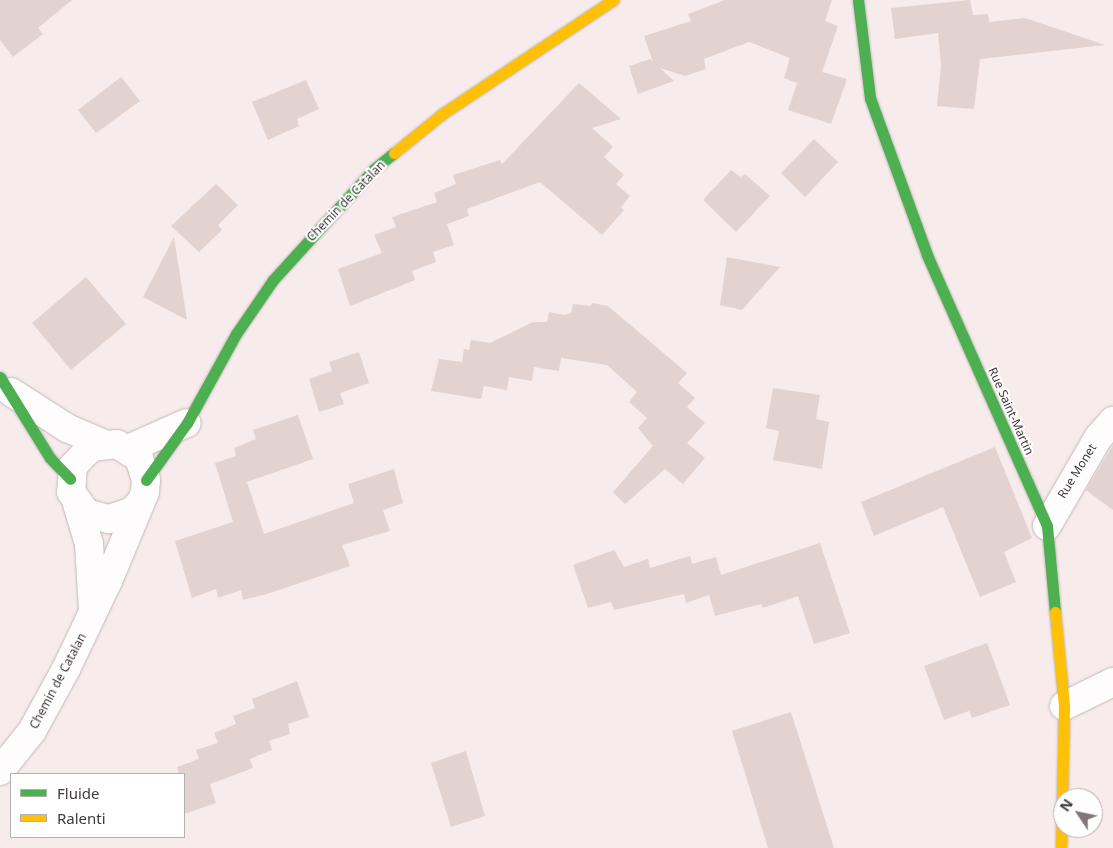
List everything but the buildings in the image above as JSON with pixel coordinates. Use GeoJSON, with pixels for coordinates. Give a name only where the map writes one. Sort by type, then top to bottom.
{"type":"FeatureCollection","features":[{"type":"Feature","properties":{"kind":"street","name":"Chemin de Catalan"},"geometry":{"type":"LineString","coordinates":[[0,770],[32,731],[93,613],[143,492],[187,424],[236,334],[273,280],[374,169],[442,114],[613,0]]}},
{"type":"Feature","properties":{"kind":"street","name":"Rue Saint-Martin"},"geometry":{"type":"LineString","coordinates":[[858,0],[870,98],[926,255],[1047,526],[1064,706],[1061,848]]}},
{"type":"Feature","properties":{"kind":"street"},"geometry":{"type":"LineString","coordinates":[[6,384],[67,428],[116,446],[138,458],[143,492],[120,517],[109,520],[86,512],[50,458],[6,384]]}},
{"type":"Feature","properties":{"kind":"street","name":"Rue Monet"},"geometry":{"type":"LineString","coordinates":[[1047,526],[1098,438],[1113,421]]}},
{"type":"Feature","properties":{"kind":"street"},"geometry":{"type":"LineString","coordinates":[[93,613],[89,544],[74,492],[80,456],[187,424]]}},
{"type":"Feature","properties":{"kind":"street"},"geometry":{"type":"LineString","coordinates":[[1064,706],[1113,682]]}},
{"type":"Feature","properties":{"kind":"traffic: fast"},"geometry":{"type":"LineString","coordinates":[[858,0],[870,98],[927,255],[1047,526],[1055,612]]}},
{"type":"Feature","properties":{"kind":"traffic: fast"},"geometry":{"type":"LineString","coordinates":[[146,480],[187,423],[236,334],[273,280],[374,169],[394,153]]}},
{"type":"Feature","properties":{"kind":"traffic: fast"},"geometry":{"type":"LineString","coordinates":[[0,377],[50,458],[70,479]]}},
{"type":"Feature","properties":{"kind":"traffic: slow"},"geometry":{"type":"LineString","coordinates":[[394,153],[442,114],[613,0]]}},
{"type":"Feature","properties":{"kind":"traffic: slow"},"geometry":{"type":"LineString","coordinates":[[1055,612],[1064,706],[1061,848]]}}]}
